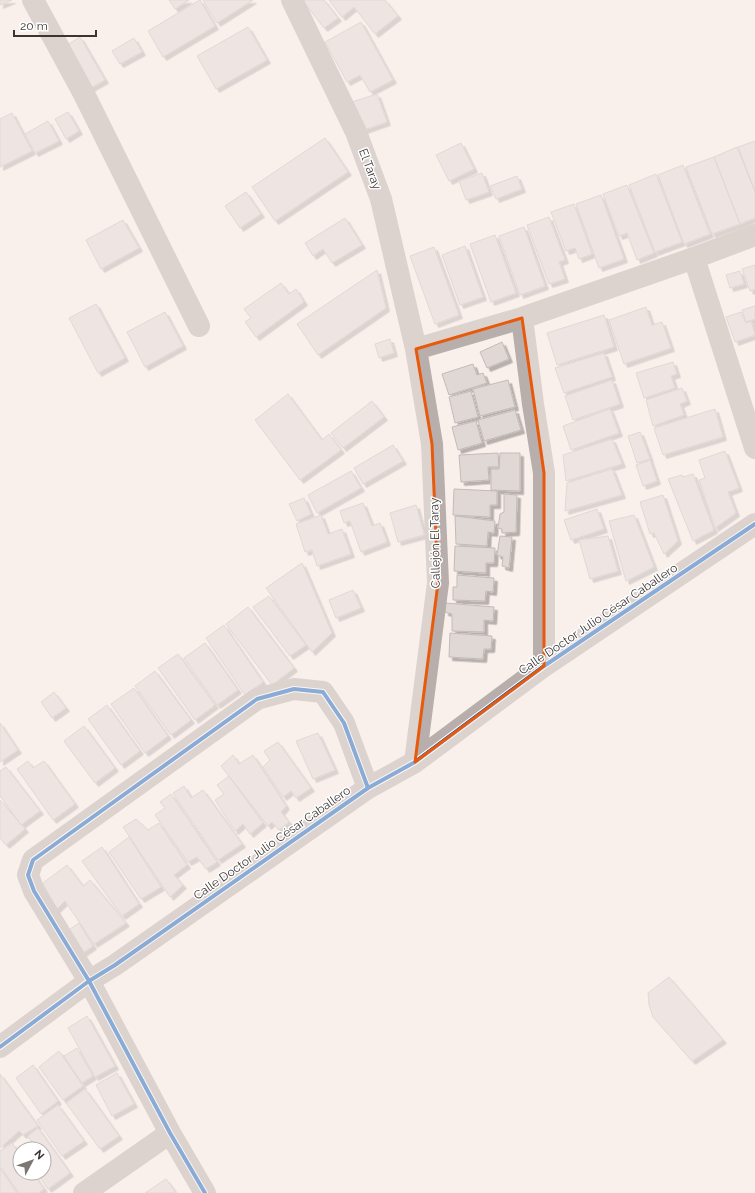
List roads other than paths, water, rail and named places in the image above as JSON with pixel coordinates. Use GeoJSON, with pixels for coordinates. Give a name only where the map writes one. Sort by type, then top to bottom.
{"type":"FeatureCollection","features":[{"type":"Feature","properties":{"kind":"street"},"geometry":{"type":"LineString","coordinates":[[34,0],[84,94],[199,326]]}},
{"type":"Feature","properties":{"kind":"street","name":"El Taray"},"geometry":{"type":"LineString","coordinates":[[292,0],[356,132],[381,199],[416,349]]}},
{"type":"Feature","properties":{"kind":"street"},"geometry":{"type":"LineString","coordinates":[[416,349],[522,318],[755,235]]}},
{"type":"Feature","properties":{"kind":"street"},"geometry":{"type":"LineString","coordinates":[[694,258],[755,448]]}},
{"type":"Feature","properties":{"kind":"street"},"geometry":{"type":"LineString","coordinates":[[522,318],[544,474],[544,666]]}},
{"type":"Feature","properties":{"kind":"street","name":"Callejón El Taray"},"geometry":{"type":"LineString","coordinates":[[415,762],[438,583],[432,444],[416,349]]}},
{"type":"Feature","properties":{"kind":"street","name":"Calle Doctor Julio César Caballero"},"geometry":{"type":"LineString","coordinates":[[0,1047],[89,981],[115,965],[368,788],[415,762],[544,666],[755,524]]}},
{"type":"Feature","properties":{"kind":"street"},"geometry":{"type":"LineString","coordinates":[[205,1193],[170,1133],[89,981],[60,936],[34,891],[28,875],[33,860],[257,699],[294,689],[323,692],[344,723],[368,788]]}},
{"type":"Feature","properties":{"kind":"street"},"geometry":{"type":"LineString","coordinates":[[84,1193],[170,1133]]}}]}
